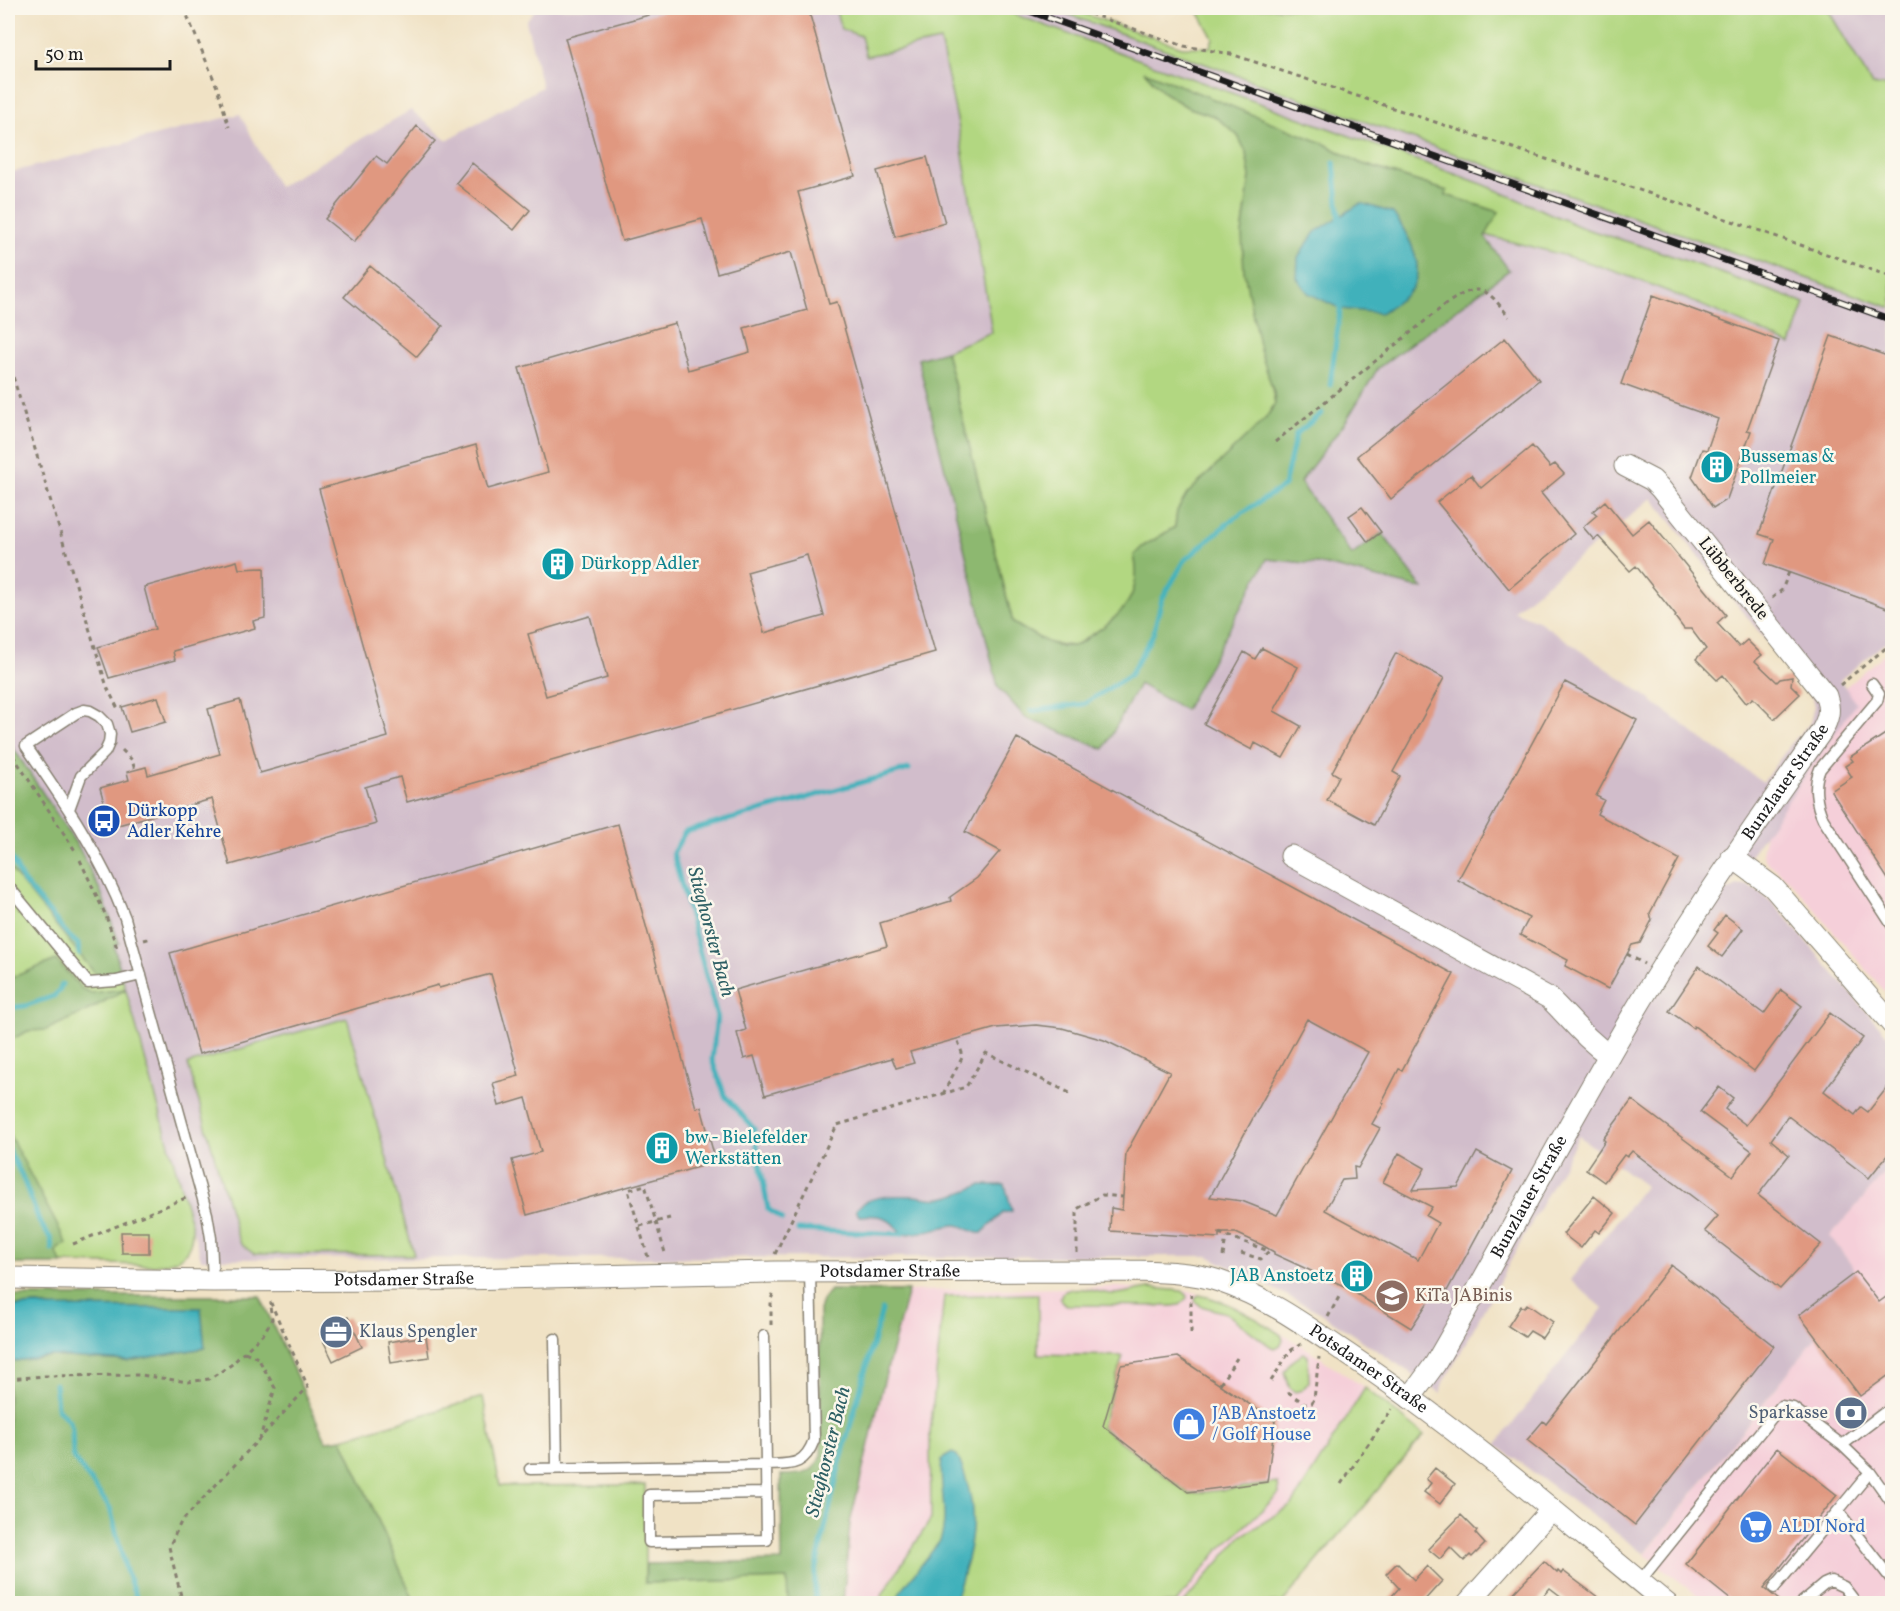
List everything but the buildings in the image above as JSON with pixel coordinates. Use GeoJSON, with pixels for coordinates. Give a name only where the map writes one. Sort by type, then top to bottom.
{"type":"FeatureCollection","features":[{"type":"Feature","properties":{"kind":"street","name":"Lübberbrede"},"geometry":{"type":"LineString","coordinates":[[1625,466],[1652,480],[1660,488],[1827,700]]}},
{"type":"Feature","properties":{"kind":"street","name":"Bunzlauer Straße"},"geometry":{"type":"LineString","coordinates":[[1407,1396],[1443,1350],[1609,1055],[1675,945],[1732,857],[1826,724],[1827,700]]}},
{"type":"Feature","properties":{"kind":"street"},"geometry":{"type":"LineString","coordinates":[[1291,856],[1549,998],[1593,1044],[1609,1055]]}},
{"type":"Feature","properties":{"kind":"street","name":"Bunzlauer Straße"},"geometry":{"type":"LineString","coordinates":[[1732,857],[1773,887],[1893,1024]]}},
{"type":"Feature","properties":{"kind":"street","name":"Potsdamer Straße"},"geometry":{"type":"LineString","coordinates":[[8,1278],[213,1281],[479,1279],[775,1264],[810,1272],[1125,1271],[1192,1274],[1220,1281],[1252,1294],[1317,1334],[1407,1396],[1667,1604]]}},
{"type":"Feature","properties":{"kind":"street"},"geometry":{"type":"LineString","coordinates":[[1467,1604],[1551,1509]]}},
{"type":"Feature","properties":{"kind":"lane"},"geometry":{"type":"LineString","coordinates":[[1872,684],[1879,694],[1877,701],[1820,769],[1817,777],[1818,805],[1823,819],[1893,925]]}},
{"type":"Feature","properties":{"kind":"lane"},"geometry":{"type":"LineString","coordinates":[[69,809],[81,776],[105,752],[109,743],[110,734],[107,724],[90,711],[84,710],[76,713],[26,746],[69,809],[104,867],[125,918],[201,1192],[211,1238],[213,1281]]}},
{"type":"Feature","properties":{"kind":"lane"},"geometry":{"type":"LineString","coordinates":[[8,886],[88,983],[116,981],[141,975]]}},
{"type":"Feature","properties":{"kind":"lane"},"geometry":{"type":"LineString","coordinates":[[530,1469],[766,1465],[792,1464],[803,1460],[810,1451],[813,1440],[810,1272]]}},
{"type":"Feature","properties":{"kind":"lane"},"geometry":{"type":"LineString","coordinates":[[764,1336],[767,1540],[649,1542],[649,1495],[766,1493]]}},
{"type":"Feature","properties":{"kind":"lane"},"geometry":{"type":"LineString","coordinates":[[555,1339],[557,1468]]}},
{"type":"Feature","properties":{"kind":"lane"},"geometry":{"type":"LineString","coordinates":[[1640,1581],[1781,1406],[1793,1408],[1842,1445],[1870,1472],[1893,1503]]}},
{"type":"Feature","properties":{"kind":"lane"},"geometry":{"type":"LineString","coordinates":[[1842,1445],[1893,1407]]}},
{"type":"Feature","properties":{"kind":"lane"},"geometry":{"type":"LineString","coordinates":[[1774,1588],[1870,1472]]}},
{"type":"Feature","properties":{"kind":"lane"},"geometry":{"type":"LineString","coordinates":[[1838,1511],[1893,1580]]}},
{"type":"Feature","properties":{"kind":"lane"},"geometry":{"type":"LineString","coordinates":[[1800,1604],[1831,1581],[1844,1587],[1857,1604]]}},
{"type":"Feature","properties":{"kind":"path"},"geometry":{"type":"LineString","coordinates":[[184,8],[217,87],[229,127]]}},
{"type":"Feature","properties":{"kind":"path"},"geometry":{"type":"LineString","coordinates":[[1073,8],[1184,46],[1242,58],[1721,217],[1893,277]]}},
{"type":"Feature","properties":{"kind":"path"},"geometry":{"type":"LineString","coordinates":[[1275,442],[1464,292],[1478,289],[1489,293],[1509,317]]}},
{"type":"Feature","properties":{"kind":"path"},"geometry":{"type":"LineString","coordinates":[[8,360],[107,687],[119,711]]}},
{"type":"Feature","properties":{"kind":"path"},"geometry":{"type":"LineString","coordinates":[[1757,610],[1782,590],[1789,572]]}},
{"type":"Feature","properties":{"kind":"path"},"geometry":{"type":"LineString","coordinates":[[1827,700],[1893,643]]}},
{"type":"Feature","properties":{"kind":"path"},"geometry":{"type":"LineString","coordinates":[[8,748],[79,858],[106,916],[117,948],[132,943]]}},
{"type":"Feature","properties":{"kind":"path"},"geometry":{"type":"LineString","coordinates":[[122,750],[132,760],[135,770]]}},
{"type":"Feature","properties":{"kind":"path"},"geometry":{"type":"LineString","coordinates":[[943,1094],[963,1056],[957,1038]]}},
{"type":"Feature","properties":{"kind":"path"},"geometry":{"type":"LineString","coordinates":[[764,1336],[771,1325],[771,1299],[776,1287],[775,1264],[837,1125],[966,1088],[986,1053],[1072,1094]]}},
{"type":"Feature","properties":{"kind":"path"},"geometry":{"type":"LineString","coordinates":[[648,1258],[628,1190],[645,1185],[666,1258]]}},
{"type":"Feature","properties":{"kind":"path"},"geometry":{"type":"LineString","coordinates":[[73,1244],[201,1192]]}},
{"type":"Feature","properties":{"kind":"path"},"geometry":{"type":"LineString","coordinates":[[1077,1253],[1077,1209],[1102,1195],[1123,1197]]}},
{"type":"Feature","properties":{"kind":"path"},"geometry":{"type":"LineString","coordinates":[[639,1227],[670,1218]]}},
{"type":"Feature","properties":{"kind":"path"},"geometry":{"type":"LineString","coordinates":[[1220,1233],[1269,1251],[1261,1259],[1241,1253]]}},
{"type":"Feature","properties":{"kind":"path"},"geometry":{"type":"LineString","coordinates":[[1222,1256],[1227,1236]]}},
{"type":"Feature","properties":{"kind":"path"},"geometry":{"type":"LineString","coordinates":[[1191,1333],[1192,1274]]}},
{"type":"Feature","properties":{"kind":"path"},"geometry":{"type":"LineString","coordinates":[[1271,1381],[1290,1351],[1317,1334],[1340,1295]]}},
{"type":"Feature","properties":{"kind":"path"},"geometry":{"type":"LineString","coordinates":[[8,1379],[44,1376],[141,1375],[188,1382],[209,1379],[231,1365],[264,1333],[272,1319],[270,1301],[308,1387],[181,1522],[169,1546],[183,1604]]}},
{"type":"Feature","properties":{"kind":"path"},"geometry":{"type":"LineString","coordinates":[[1288,1392],[1305,1404],[1312,1403],[1314,1399],[1320,1363],[1317,1334]]}},
{"type":"Feature","properties":{"kind":"path"},"geometry":{"type":"LineString","coordinates":[[246,1352],[258,1358],[275,1388],[259,1439]]}},
{"type":"Feature","properties":{"kind":"path"},"geometry":{"type":"LineString","coordinates":[[1220,1384],[1237,1358]]}},
{"type":"Feature","properties":{"kind":"path"},"geometry":{"type":"LineString","coordinates":[[1341,1484],[1407,1396]]}},
{"type":"Feature","properties":{"kind":"shaded area"},"geometry":{"type":"Polygon","coordinates":[[[537,8],[835,8],[841,29],[861,36],[866,56],[940,40],[958,124],[992,332],[946,351],[918,359],[1139,684],[1185,710],[1267,559],[1326,565],[1422,588],[1382,534],[1353,555],[1299,482],[1346,421],[1378,368],[1508,270],[1485,235],[1593,264],[1639,280],[1791,344],[1805,303],[1658,251],[1583,228],[1202,93],[977,8],[1061,8],[1625,208],[1892,308],[1892,637],[1840,680],[1856,703],[1724,893],[1737,886],[1746,885],[1773,903],[1892,1041],[1892,1165],[1830,1236],[1892,1320],[1892,1372],[1860,1396],[1816,1337],[1645,1554],[1496,1445],[1603,1308],[1570,1280],[1645,1186],[1579,1136],[1442,1386],[1441,1393],[1316,1310],[1208,1256],[201,1259],[114,948],[114,945],[119,943],[107,907],[8,740],[8,173],[240,114],[278,187],[411,110],[447,140],[542,87],[526,21],[537,8]],[[1652,498],[1513,611],[1540,622],[1763,782],[1790,745],[1810,723],[1814,706],[1812,698],[1652,498]]]}},
{"type":"Feature","properties":{"kind":"shaded area"},"geometry":{"type":"Polygon","coordinates":[[[1827,8],[1892,8],[1892,86],[1872,85],[1827,8]]]}},
{"type":"Feature","properties":{"kind":"shaded area"},"geometry":{"type":"Polygon","coordinates":[[[1892,648],[1892,1000],[1791,882],[1766,861],[1762,854],[1765,832],[1835,734],[1844,688],[1892,648]]]}},
{"type":"Feature","properties":{"kind":"shaded area"},"geometry":{"type":"Polygon","coordinates":[[[1892,1165],[1892,1320],[1830,1236],[1892,1165]]]}},
{"type":"Feature","properties":{"kind":"shaded area"},"geometry":{"type":"Polygon","coordinates":[[[1117,1287],[1193,1292],[1237,1307],[1309,1350],[1365,1388],[1292,1505],[1241,1536],[1184,1603],[843,1604],[850,1523],[908,1291],[1117,1287]]]}},
{"type":"Feature","properties":{"kind":"shaded area"},"geometry":{"type":"Polygon","coordinates":[[[1816,1337],[1892,1372],[1892,1444],[1887,1448],[1892,1457],[1892,1603],[1708,1603],[1645,1555],[1816,1337]]]}},
{"type":"Feature","properties":{"kind":"green space"},"geometry":{"type":"Polygon","coordinates":[[[835,8],[997,8],[1485,185],[1583,228],[1658,251],[1805,303],[1791,345],[1695,302],[1596,265],[1485,235],[1499,212],[1445,195],[1447,191],[1360,163],[1325,144],[1145,72],[1163,92],[1187,107],[1214,116],[1227,126],[1238,136],[1246,152],[1250,177],[1242,235],[1275,404],[1266,418],[1177,511],[1175,527],[1142,547],[1133,595],[1123,610],[1104,627],[1074,646],[1048,643],[1013,623],[946,351],[992,332],[958,124],[940,41],[866,56],[861,36],[841,29],[835,8]]]}},
{"type":"Feature","properties":{"kind":"green space"},"geometry":{"type":"Polygon","coordinates":[[[1050,8],[1067,8],[1182,47],[1210,47],[1213,38],[1196,8],[1827,8],[1872,85],[1892,86],[1892,308],[1541,185],[1050,8]]]}},
{"type":"Feature","properties":{"kind":"green space"},"geometry":{"type":"Polygon","coordinates":[[[1144,71],[1325,144],[1360,163],[1447,191],[1446,195],[1499,212],[1485,237],[1509,270],[1378,368],[1346,421],[1300,482],[1352,555],[1382,533],[1423,589],[1326,565],[1267,559],[1185,710],[1139,684],[1104,749],[1026,718],[998,687],[918,359],[946,351],[1013,623],[1049,643],[1073,646],[1080,643],[1104,627],[1122,611],[1128,602],[1136,581],[1134,555],[1142,547],[1175,527],[1177,511],[1187,494],[1266,418],[1275,404],[1274,393],[1260,350],[1244,272],[1242,235],[1250,177],[1246,152],[1238,136],[1227,126],[1214,116],[1187,107],[1163,92],[1144,71]]]}},
{"type":"Feature","properties":{"kind":"green space"},"geometry":{"type":"Polygon","coordinates":[[[8,740],[79,848],[101,892],[119,943],[114,946],[121,973],[97,976],[8,866],[8,740]]]}},
{"type":"Feature","properties":{"kind":"green space"},"geometry":{"type":"Polygon","coordinates":[[[8,752],[110,933],[192,1227],[190,1245],[187,1251],[176,1260],[152,1265],[8,1262],[8,752]]]}},
{"type":"Feature","properties":{"kind":"green space"},"geometry":{"type":"Polygon","coordinates":[[[56,960],[82,989],[91,993],[126,989],[46,1030],[28,1031],[8,1041],[8,979],[56,960]]]}},
{"type":"Feature","properties":{"kind":"green space"},"geometry":{"type":"Polygon","coordinates":[[[347,1018],[414,1255],[254,1254],[241,1244],[237,1235],[188,1064],[347,1018]]]}},
{"type":"Feature","properties":{"kind":"green space"},"geometry":{"type":"Polygon","coordinates":[[[8,1132],[67,1244],[56,1252],[62,1264],[8,1264],[8,1132]]]}},
{"type":"Feature","properties":{"kind":"green space"},"geometry":{"type":"Polygon","coordinates":[[[1151,1288],[1182,1291],[1187,1298],[1180,1305],[1172,1306],[1067,1305],[1060,1298],[1062,1293],[1074,1289],[1113,1294],[1151,1288]]]}},
{"type":"Feature","properties":{"kind":"green space"},"geometry":{"type":"Polygon","coordinates":[[[830,1290],[908,1291],[850,1523],[843,1603],[788,1603],[787,1579],[645,1583],[646,1564],[782,1561],[781,1475],[801,1474],[811,1470],[819,1461],[821,1454],[819,1310],[822,1300],[830,1290]]]}},
{"type":"Feature","properties":{"kind":"green space"},"geometry":{"type":"Polygon","coordinates":[[[1038,1294],[1038,1354],[1123,1356],[1101,1427],[1189,1494],[1278,1483],[1279,1494],[1219,1550],[1176,1603],[882,1604],[882,1595],[931,1519],[930,1434],[944,1296],[1038,1294]]]}},
{"type":"Feature","properties":{"kind":"green space"},"geometry":{"type":"Polygon","coordinates":[[[1199,1295],[1231,1306],[1262,1322],[1281,1335],[1283,1340],[1281,1345],[1275,1348],[1270,1346],[1226,1313],[1201,1306],[1195,1301],[1199,1295]]]}},
{"type":"Feature","properties":{"kind":"green space"},"geometry":{"type":"Polygon","coordinates":[[[8,1296],[260,1296],[326,1441],[342,1439],[415,1603],[8,1603],[8,1362],[51,1356],[127,1361],[205,1348],[50,1307],[38,1305],[8,1307],[8,1296]]]}},
{"type":"Feature","properties":{"kind":"green space"},"geometry":{"type":"Polygon","coordinates":[[[1304,1353],[1308,1356],[1309,1382],[1302,1390],[1295,1392],[1290,1388],[1284,1372],[1290,1363],[1304,1353]]]}},
{"type":"Feature","properties":{"kind":"green space"},"geometry":{"type":"Polygon","coordinates":[[[1365,1388],[1424,1435],[1282,1603],[1184,1603],[1241,1536],[1292,1505],[1365,1388]]]}},
{"type":"Feature","properties":{"kind":"green space"},"geometry":{"type":"Polygon","coordinates":[[[483,1397],[500,1486],[645,1485],[645,1583],[788,1579],[788,1603],[415,1603],[342,1439],[483,1397]]]}},
{"type":"Feature","properties":{"kind":"water"},"geometry":{"type":"Polygon","coordinates":[[[1361,203],[1393,213],[1405,231],[1415,253],[1417,264],[1414,285],[1404,297],[1381,313],[1341,309],[1308,293],[1297,278],[1298,257],[1315,232],[1361,203]]]}},
{"type":"Feature","properties":{"kind":"water"},"geometry":{"type":"Polygon","coordinates":[[[981,1185],[1005,1185],[1012,1211],[1003,1213],[982,1233],[955,1225],[902,1234],[888,1220],[873,1215],[859,1216],[856,1210],[867,1201],[882,1197],[938,1198],[981,1185]]]}},
{"type":"Feature","properties":{"kind":"water"},"geometry":{"type":"Polygon","coordinates":[[[38,1305],[201,1308],[205,1348],[127,1361],[51,1356],[8,1362],[8,1307],[38,1305]]]}},
{"type":"Feature","properties":{"kind":"water"},"geometry":{"type":"Polygon","coordinates":[[[952,1453],[957,1455],[965,1475],[972,1510],[970,1543],[956,1597],[953,1603],[896,1603],[900,1592],[940,1541],[944,1521],[942,1459],[952,1453]]]}},
{"type":"Feature","properties":{"kind":"waterway"},"geometry":{"type":"LineString","coordinates":[[1334,162],[1340,223]]}},
{"type":"Feature","properties":{"kind":"waterway"},"geometry":{"type":"LineString","coordinates":[[1330,385],[1341,304]]}},
{"type":"Feature","properties":{"kind":"waterway"},"geometry":{"type":"LineString","coordinates":[[1031,711],[1084,704],[1130,675],[1153,634],[1162,599],[1185,560],[1234,518],[1284,486],[1296,434],[1322,413]]}},
{"type":"Feature","properties":{"kind":"waterway","name":"Stieghorster Bach"},"geometry":{"type":"LineString","coordinates":[[782,1219],[768,1209],[754,1129],[725,1096],[712,1060],[717,1016],[673,853],[685,832],[909,769]]}},
{"type":"Feature","properties":{"kind":"waterway"},"geometry":{"type":"LineString","coordinates":[[8,854],[23,881],[78,944],[79,954]]}},
{"type":"Feature","properties":{"kind":"waterway"},"geometry":{"type":"LineString","coordinates":[[8,1008],[25,1006],[54,996],[62,984]]}},
{"type":"Feature","properties":{"kind":"waterway"},"geometry":{"type":"LineString","coordinates":[[8,1149],[22,1176],[40,1223],[51,1239],[52,1250]]}},
{"type":"Feature","properties":{"kind":"waterway","name":"Stieghorster Bach"},"geometry":{"type":"LineString","coordinates":[[798,1230],[902,1234]]}},
{"type":"Feature","properties":{"kind":"waterway","name":"Stieghorster Bach"},"geometry":{"type":"LineString","coordinates":[[815,1604],[815,1572],[840,1463],[882,1310]]}},
{"type":"Feature","properties":{"kind":"waterway"},"geometry":{"type":"LineString","coordinates":[[55,1384],[57,1408],[70,1422],[72,1429],[73,1457],[110,1508],[126,1571],[139,1604]]}},
{"type":"Feature","properties":{"kind":"railway"},"geometry":{"type":"LineString","coordinates":[[1021,8],[1892,320]]}},
{"type":"Feature","properties":{"kind":"place","name":"Bussemas & Pollmeier"},"geometry":{"type":"Point","coordinates":[1717,467]}},
{"type":"Feature","properties":{"kind":"place","name":"Dürkopp Adler"},"geometry":{"type":"Point","coordinates":[558,564]}},
{"type":"Feature","properties":{"kind":"place","name":"Dürkopp Adler Kehre"},"geometry":{"type":"Point","coordinates":[104,821]}},
{"type":"Feature","properties":{"kind":"place","name":"bw - Bielefelder Werkstätten"},"geometry":{"type":"Point","coordinates":[662,1148]}},
{"type":"Feature","properties":{"kind":"place","name":"JAB Anstoetz"},"geometry":{"type":"Point","coordinates":[1357,1276]}},
{"type":"Feature","properties":{"kind":"place","name":"KiTa JABinis"},"geometry":{"type":"Point","coordinates":[1392,1296]}},
{"type":"Feature","properties":{"kind":"place","name":"Klaus Spengler"},"geometry":{"type":"Point","coordinates":[336,1332]}},
{"type":"Feature","properties":{"kind":"place","name":"Sparkasse"},"geometry":{"type":"Point","coordinates":[1851,1413]}},
{"type":"Feature","properties":{"kind":"place","name":"JAB Anstoetz / Golf House"},"geometry":{"type":"Point","coordinates":[1189,1424]}},
{"type":"Feature","properties":{"kind":"place","name":"ALDI Nord"},"geometry":{"type":"Point","coordinates":[1756,1527]}}]}
